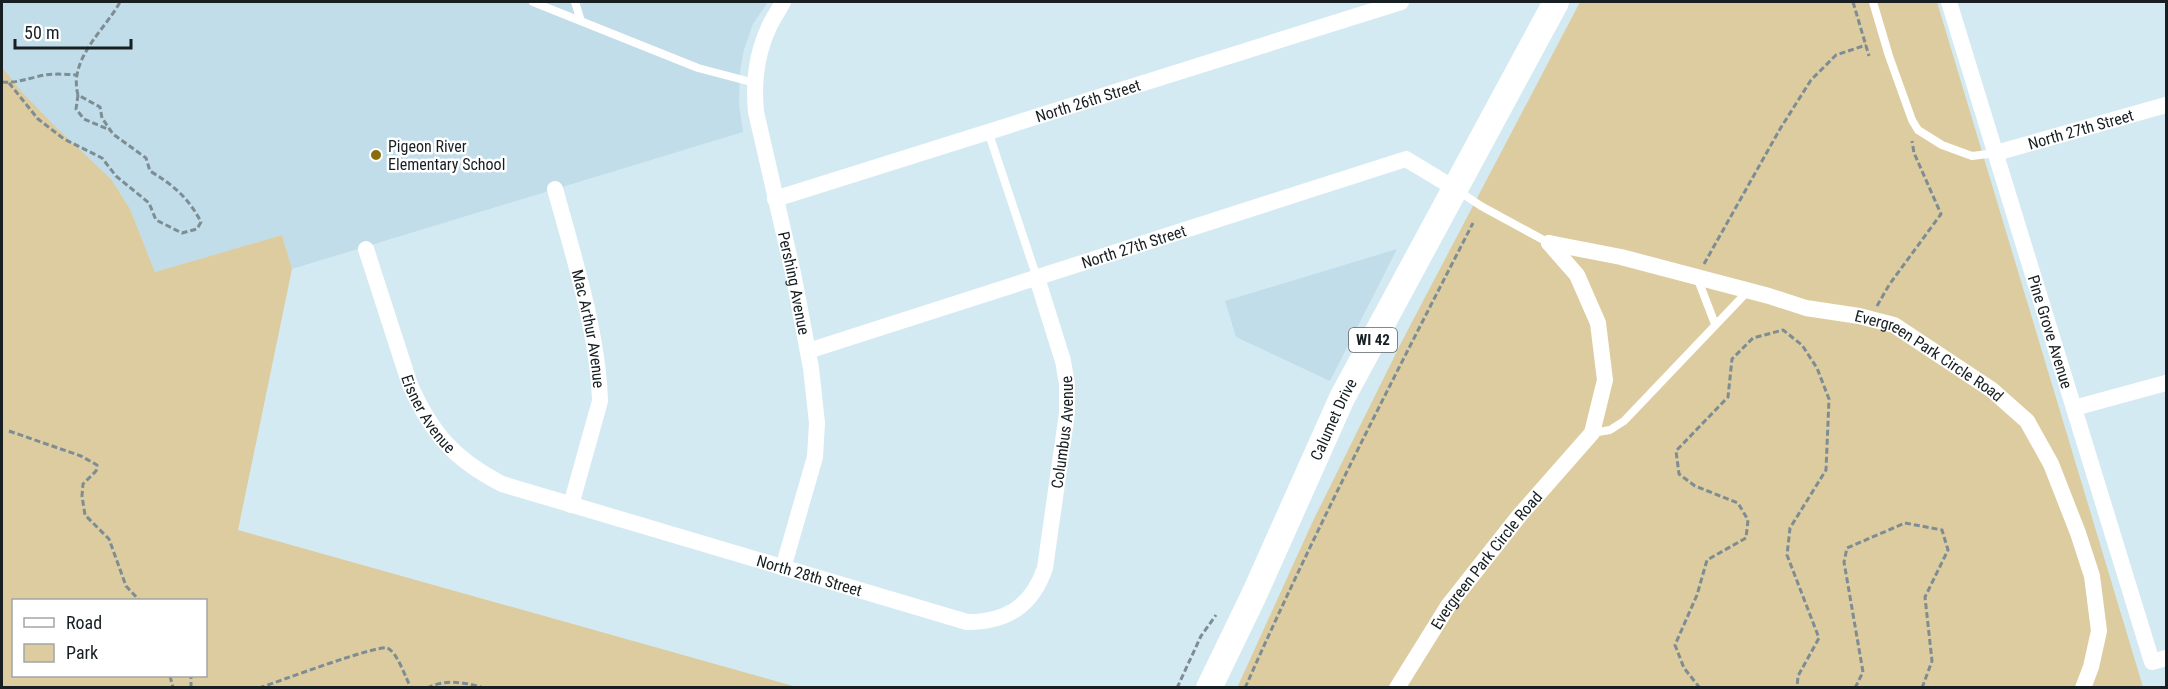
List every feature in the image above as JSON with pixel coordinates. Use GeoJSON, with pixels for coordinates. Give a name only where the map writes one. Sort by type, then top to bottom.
{"type":"FeatureCollection","features":[{"type":"Feature","properties":{"kind":"main road","name":"Calumet Drive"},"geometry":{"type":"LineString","coordinates":[[1209,687],[1254,595],[1342,398],[1556,2]]}},
{"type":"Feature","properties":{"kind":"street","name":"Pershing Avenue"},"geometry":{"type":"LineString","coordinates":[[783,2],[761,46],[754,82],[756,112],[793,273],[808,351],[818,438],[815,457],[783,568]]}},
{"type":"Feature","properties":{"kind":"street","name":"North 26th Street"},"geometry":{"type":"LineString","coordinates":[[775,199],[1401,2]]}},
{"type":"Feature","properties":{"kind":"street","name":"Pine Grove Avenue"},"geometry":{"type":"LineString","coordinates":[[1949,2],[2074,408],[2159,660]]}},
{"type":"Feature","properties":{"kind":"street","name":"North 27th Street"},"geometry":{"type":"LineString","coordinates":[[1996,153],[2166,105]]}},
{"type":"Feature","properties":{"kind":"street","name":"North 27th Street"},"geometry":{"type":"LineString","coordinates":[[808,351],[1406,159],[1454,188]]}},
{"type":"Feature","properties":{"kind":"street","name":"Mac Arthur Avenue"},"geometry":{"type":"LineString","coordinates":[[555,189],[575,261],[588,320],[600,401],[571,505]]}},
{"type":"Feature","properties":{"kind":"street","name":"Evergreen Park Circle Road"},"geometry":{"type":"LineString","coordinates":[[1549,243],[1622,257],[1806,308],[1894,325],[1992,390],[2027,421],[2051,464],[2092,576],[2099,631],[2091,667],[2083,687]]}},
{"type":"Feature","properties":{"kind":"street","name":"Evergreen Park Circle Road"},"geometry":{"type":"LineString","coordinates":[[1397,687],[1448,606],[1519,516],[1593,434],[1605,380],[1598,323],[1576,275],[1549,243]]}},
{"type":"Feature","properties":{"kind":"street","name":"Eisner Avenue"},"geometry":{"type":"LineString","coordinates":[[366,249],[410,385],[431,426],[464,461],[502,484],[571,505]]}},
{"type":"Feature","properties":{"kind":"street","name":"Columbus Avenue"},"geometry":{"type":"LineString","coordinates":[[1037,278],[1063,361],[1067,384],[1067,413],[1045,568],[1037,588]]}},
{"type":"Feature","properties":{"kind":"street"},"geometry":{"type":"LineString","coordinates":[[2074,408],[2166,382]]}},
{"type":"Feature","properties":{"kind":"street","name":"North 28th Street"},"geometry":{"type":"LineString","coordinates":[[571,505],[967,622],[997,619],[1011,613],[1026,602],[1037,588]]}},
{"type":"Feature","properties":{"kind":"lane"},"geometry":{"type":"LineString","coordinates":[[534,2],[698,68],[754,82]]}},
{"type":"Feature","properties":{"kind":"lane"},"geometry":{"type":"LineString","coordinates":[[575,2],[581,21]]}},
{"type":"Feature","properties":{"kind":"lane"},"geometry":{"type":"LineString","coordinates":[[1873,2],[1888,56],[1918,130],[1942,145],[1972,156],[1996,153]]}},
{"type":"Feature","properties":{"kind":"lane"},"geometry":{"type":"LineString","coordinates":[[988,131],[1037,278]]}},
{"type":"Feature","properties":{"kind":"lane","name":"Evergreen Park Circle Road"},"geometry":{"type":"LineString","coordinates":[[1454,188],[1549,243]]}},
{"type":"Feature","properties":{"kind":"lane"},"geometry":{"type":"LineString","coordinates":[[1697,277],[1715,324]]}},
{"type":"Feature","properties":{"kind":"lane"},"geometry":{"type":"LineString","coordinates":[[1593,434],[1610,430],[1624,421],[1748,291]]}},
{"type":"Feature","properties":{"kind":"path"},"geometry":{"type":"LineString","coordinates":[[9,83],[38,119],[64,139],[102,158],[116,176],[149,203],[156,220],[182,233],[197,229],[201,222],[192,204],[170,183],[150,171],[146,158],[111,131],[84,119],[76,110],[78,95],[75,86],[76,75],[86,51],[120,2]]}},
{"type":"Feature","properties":{"kind":"path"},"geometry":{"type":"LineString","coordinates":[[1853,2],[1869,56]]}},
{"type":"Feature","properties":{"kind":"path"},"geometry":{"type":"LineString","coordinates":[[1697,277],[1780,129],[1811,80],[1836,55],[1866,45]]}},
{"type":"Feature","properties":{"kind":"path"},"geometry":{"type":"LineString","coordinates":[[2,82],[17,83],[50,74],[76,75]]}},
{"type":"Feature","properties":{"kind":"path"},"geometry":{"type":"LineString","coordinates":[[78,95],[100,107],[102,118],[111,131]]}},
{"type":"Feature","properties":{"kind":"path"},"geometry":{"type":"LineString","coordinates":[[1870,319],[1889,285],[1941,214],[1914,153],[1911,132],[1916,126]]}},
{"type":"Feature","properties":{"kind":"path"},"geometry":{"type":"LineString","coordinates":[[1245,687],[1325,516],[1473,223]]}},
{"type":"Feature","properties":{"kind":"path"},"geometry":{"type":"LineString","coordinates":[[1464,227],[1469,230]]}},
{"type":"Feature","properties":{"kind":"path"},"geometry":{"type":"LineString","coordinates":[[1700,687],[1684,668],[1675,645],[1696,595],[1707,560],[1746,538],[1748,520],[1738,503],[1695,486],[1679,474],[1676,451],[1728,396],[1732,359],[1753,338],[1783,330],[1802,345],[1818,368],[1828,399],[1826,470],[1790,528],[1787,555],[1819,638],[1798,676],[1797,687]]}},
{"type":"Feature","properties":{"kind":"path"},"geometry":{"type":"LineString","coordinates":[[9,431],[81,456],[97,465],[96,471],[83,484],[83,510],[90,522],[109,539],[126,586],[138,599]]}},
{"type":"Feature","properties":{"kind":"path"},"geometry":{"type":"LineString","coordinates":[[1855,687],[1863,672],[1844,562],[1847,548],[1905,523],[1942,530],[1948,550],[1925,597],[1932,661],[1922,687]]}},
{"type":"Feature","properties":{"kind":"path"},"geometry":{"type":"LineString","coordinates":[[1177,687],[1201,636],[1216,615]]}},
{"type":"Feature","properties":{"kind":"path"},"geometry":{"type":"LineString","coordinates":[[259,687],[358,654],[384,648],[395,655],[411,687]]}},
{"type":"Feature","properties":{"kind":"path"},"geometry":{"type":"LineString","coordinates":[[427,687],[443,682],[467,683],[484,687]]}},
{"type":"Feature","properties":{"kind":"shaded area","name":"Pigeon River Elementary School"},"geometry":{"type":"Polygon","coordinates":[[[2,2],[768,2],[753,24],[744,49],[740,71],[739,104],[743,132],[292,269],[282,235],[155,272],[130,209],[111,179],[56,127],[21,91],[2,67],[2,2]]]}},
{"type":"Feature","properties":{"kind":"shaded area"},"geometry":{"type":"Polygon","coordinates":[[[1397,249],[1330,381],[1236,337],[1225,301],[1397,249]]]}},
{"type":"Feature","properties":{"kind":"green space"},"geometry":{"type":"Polygon","coordinates":[[[1580,2],[1937,2],[2143,687],[1237,688],[1312,523],[1401,343],[1580,2]]]}},
{"type":"Feature","properties":{"kind":"green space"},"geometry":{"type":"Polygon","coordinates":[[[2,67],[21,91],[56,127],[111,179],[130,209],[155,272],[282,235],[292,269],[238,530],[797,687],[2,687],[2,67]]]}},
{"type":"Feature","properties":{"kind":"place","name":"Pigeon River Elementary School"},"geometry":{"type":"Point","coordinates":[376,155]}}]}
